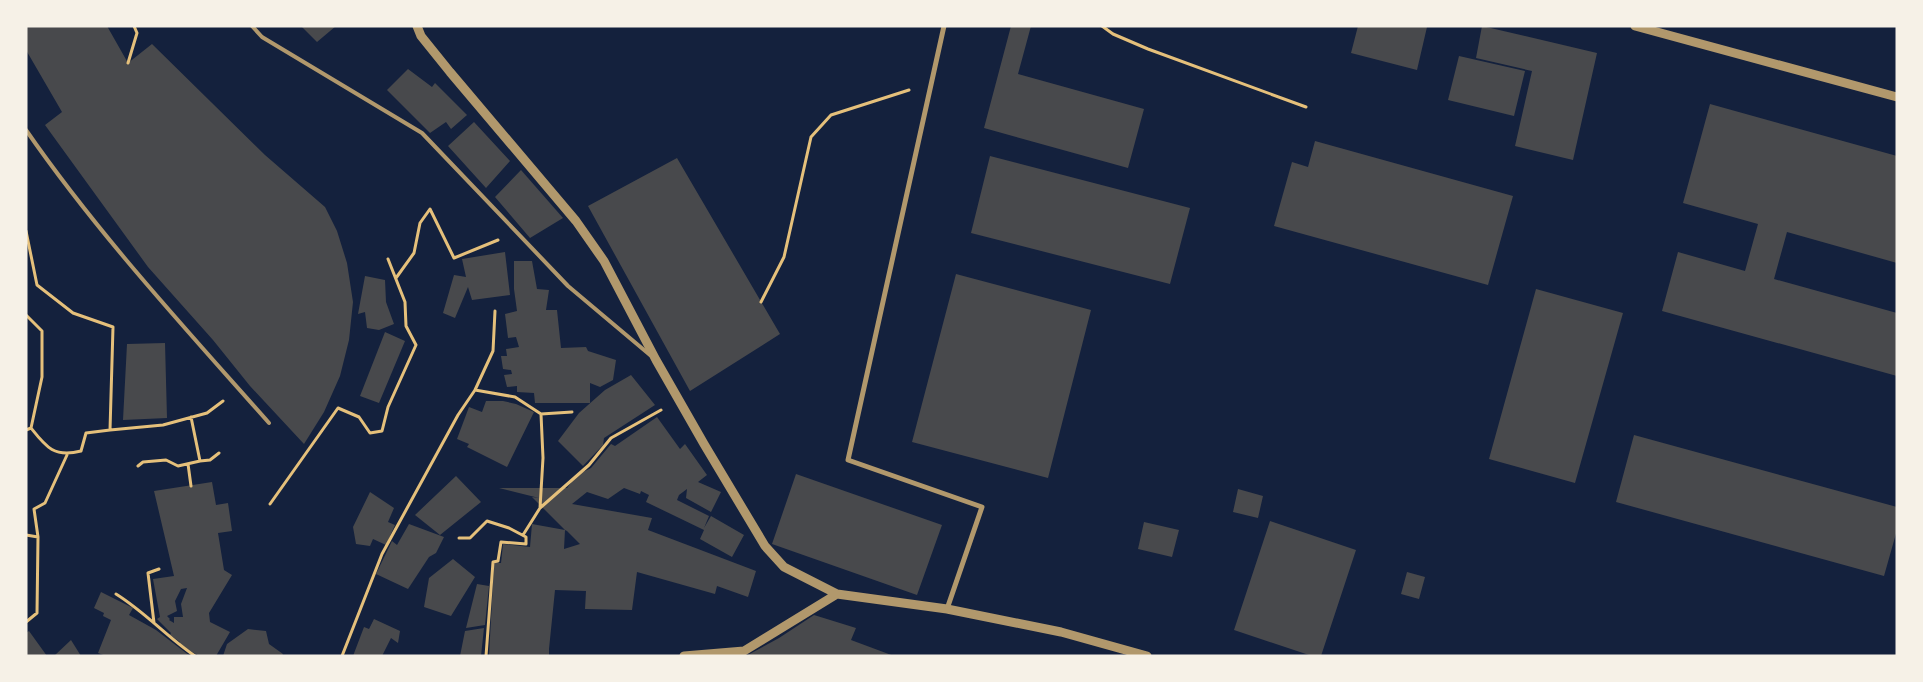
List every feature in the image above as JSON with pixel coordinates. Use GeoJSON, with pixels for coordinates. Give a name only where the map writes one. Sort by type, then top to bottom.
{"type":"FeatureCollection","features":[{"type":"Feature","properties":{"kind":"street"},"geometry":{"type":"LineString","coordinates":[[417,26],[421,36],[576,221],[604,261],[678,399],[765,546],[784,567],[837,594],[947,609],[1061,632],[1147,656]]}},
{"type":"Feature","properties":{"kind":"street"},"geometry":{"type":"LineString","coordinates":[[944,26],[848,460],[982,507],[947,609]]}},
{"type":"Feature","properties":{"kind":"street"},"geometry":{"type":"LineString","coordinates":[[1635,26],[1897,97]]}},
{"type":"Feature","properties":{"kind":"street"},"geometry":{"type":"LineString","coordinates":[[685,656],[744,651],[837,594]]}},
{"type":"Feature","properties":{"kind":"lane"},"geometry":{"type":"LineString","coordinates":[[252,26],[262,37],[422,133],[568,286],[656,360]]}},
{"type":"Feature","properties":{"kind":"lane"},"geometry":{"type":"LineString","coordinates":[[26,130],[60,179],[132,268],[269,422]]}},
{"type":"Feature","properties":{"kind":"path"},"geometry":{"type":"LineString","coordinates":[[128,63],[137,33],[134,26]]}},
{"type":"Feature","properties":{"kind":"path"},"geometry":{"type":"LineString","coordinates":[[1102,26],[1114,34],[1148,49],[1306,108]]}},
{"type":"Feature","properties":{"kind":"path"},"geometry":{"type":"LineString","coordinates":[[762,302],[784,257],[811,137],[831,115],[931,82]]}},
{"type":"Feature","properties":{"kind":"path"},"geometry":{"type":"LineString","coordinates":[[396,278],[414,253],[420,223],[430,209],[454,258],[517,232]]}},
{"type":"Feature","properties":{"kind":"path"},"geometry":{"type":"LineString","coordinates":[[26,231],[37,284],[74,313],[114,327],[110,430]]}},
{"type":"Feature","properties":{"kind":"path"},"geometry":{"type":"LineString","coordinates":[[270,504],[338,408],[359,417],[370,433],[382,431],[388,407],[416,345],[406,326],[405,302],[388,259]]}},
{"type":"Feature","properties":{"kind":"path"},"geometry":{"type":"LineString","coordinates":[[342,656],[382,554],[458,415],[475,390],[493,351],[495,311]]}},
{"type":"Feature","properties":{"kind":"path"},"geometry":{"type":"LineString","coordinates":[[26,315],[42,332],[42,377],[31,428],[47,449],[67,455],[81,451],[86,433],[164,425],[207,413],[238,388]]}},
{"type":"Feature","properties":{"kind":"path"},"geometry":{"type":"LineString","coordinates":[[475,390],[515,397],[541,414],[572,412]]}},
{"type":"Feature","properties":{"kind":"path"},"geometry":{"type":"LineString","coordinates":[[523,535],[540,508],[589,465],[612,438],[678,399]]}},
{"type":"Feature","properties":{"kind":"path"},"geometry":{"type":"LineString","coordinates":[[540,508],[543,458],[541,414]]}},
{"type":"Feature","properties":{"kind":"path"},"geometry":{"type":"LineString","coordinates":[[191,417],[200,461]]}},
{"type":"Feature","properties":{"kind":"path"},"geometry":{"type":"LineString","coordinates":[[26,430],[31,428]]}},
{"type":"Feature","properties":{"kind":"path"},"geometry":{"type":"LineString","coordinates":[[138,466],[143,462],[166,460],[178,466],[210,460],[219,453]]}},
{"type":"Feature","properties":{"kind":"path"},"geometry":{"type":"LineString","coordinates":[[26,622],[37,613],[38,537],[34,509],[45,503],[67,455]]}},
{"type":"Feature","properties":{"kind":"path"},"geometry":{"type":"LineString","coordinates":[[188,464],[191,486]]}},
{"type":"Feature","properties":{"kind":"path"},"geometry":{"type":"LineString","coordinates":[[459,538],[470,538],[487,522],[509,528],[526,537],[526,544],[501,542],[498,561],[492,562],[486,656]]}},
{"type":"Feature","properties":{"kind":"path"},"geometry":{"type":"LineString","coordinates":[[26,535],[38,537]]}},
{"type":"Feature","properties":{"kind":"path"},"geometry":{"type":"LineString","coordinates":[[154,623],[148,573],[160,570]]}},
{"type":"Feature","properties":{"kind":"path"},"geometry":{"type":"LineString","coordinates":[[116,594],[135,606],[176,643],[195,656]]}},
{"type":"Feature","properties":{"kind":"building"},"geometry":{"type":"Polygon","coordinates":[[[26,26],[107,26],[128,63],[152,44],[265,155],[325,207],[337,231],[347,263],[353,302],[349,340],[340,376],[324,412],[304,444],[250,386],[213,340],[148,267],[45,125],[62,112],[26,50],[26,26]]]}},
{"type":"Feature","properties":{"kind":"building"},"geometry":{"type":"Polygon","coordinates":[[[301,26],[336,26],[317,42],[301,26]]]}},
{"type":"Feature","properties":{"kind":"building"},"geometry":{"type":"Polygon","coordinates":[[[1011,26],[1031,26],[1018,74],[1144,109],[1128,168],[984,128],[1011,26]]]}},
{"type":"Feature","properties":{"kind":"building"},"geometry":{"type":"Polygon","coordinates":[[[1358,26],[1427,27],[1417,70],[1351,53],[1358,26]]]}},
{"type":"Feature","properties":{"kind":"building"},"geometry":{"type":"Polygon","coordinates":[[[1482,26],[1597,53],[1573,160],[1515,146],[1532,71],[1476,58],[1482,26]]]}},
{"type":"Feature","properties":{"kind":"building"},"geometry":{"type":"Polygon","coordinates":[[[1459,56],[1525,71],[1514,116],[1448,100],[1459,56]]]}},
{"type":"Feature","properties":{"kind":"building"},"geometry":{"type":"Polygon","coordinates":[[[408,69],[432,87],[435,83],[467,115],[451,129],[446,122],[430,133],[387,90],[408,69]]]}},
{"type":"Feature","properties":{"kind":"building"},"geometry":{"type":"Polygon","coordinates":[[[1710,104],[1897,156],[1897,263],[1787,232],[1774,279],[1897,313],[1897,376],[1662,311],[1678,252],[1745,271],[1758,224],[1683,203],[1710,104]]]}},
{"type":"Feature","properties":{"kind":"building"},"geometry":{"type":"Polygon","coordinates":[[[474,122],[510,161],[486,188],[448,146],[474,122]]]}},
{"type":"Feature","properties":{"kind":"building"},"geometry":{"type":"Polygon","coordinates":[[[1315,141],[1513,196],[1488,285],[1274,226],[1292,162],[1308,167],[1315,141]]]}},
{"type":"Feature","properties":{"kind":"building"},"geometry":{"type":"Polygon","coordinates":[[[990,156],[1190,208],[1170,284],[971,233],[990,156]]]}},
{"type":"Feature","properties":{"kind":"building"},"geometry":{"type":"Polygon","coordinates":[[[677,158],[780,334],[690,391],[588,206],[677,158]]]}},
{"type":"Feature","properties":{"kind":"building"},"geometry":{"type":"Polygon","coordinates":[[[521,170],[563,218],[530,238],[495,197],[521,170]]]}},
{"type":"Feature","properties":{"kind":"building"},"geometry":{"type":"Polygon","coordinates":[[[505,252],[510,295],[472,300],[468,287],[455,318],[443,313],[454,275],[466,277],[462,259],[505,252]]]}},
{"type":"Feature","properties":{"kind":"building"},"geometry":{"type":"Polygon","coordinates":[[[514,261],[532,261],[537,289],[549,290],[546,310],[557,310],[561,348],[586,347],[588,351],[616,360],[613,380],[600,387],[590,383],[590,403],[535,403],[534,393],[517,392],[517,386],[507,387],[504,375],[512,374],[511,370],[503,369],[501,356],[507,356],[506,349],[519,347],[516,337],[508,338],[505,314],[517,311],[514,289],[514,261]]]}},
{"type":"Feature","properties":{"kind":"building"},"geometry":{"type":"Polygon","coordinates":[[[956,274],[1091,310],[1048,478],[912,442],[956,274]]]}},
{"type":"Feature","properties":{"kind":"building"},"geometry":{"type":"Polygon","coordinates":[[[365,276],[385,280],[386,302],[394,324],[379,330],[367,328],[365,312],[358,314],[365,276]]]}},
{"type":"Feature","properties":{"kind":"building"},"geometry":{"type":"Polygon","coordinates":[[[1536,289],[1623,313],[1575,483],[1489,459],[1536,289]]]}},
{"type":"Feature","properties":{"kind":"building"},"geometry":{"type":"Polygon","coordinates":[[[385,332],[405,341],[379,403],[360,396],[385,332]]]}},
{"type":"Feature","properties":{"kind":"building"},"geometry":{"type":"Polygon","coordinates":[[[165,343],[167,418],[123,420],[127,344],[165,343]]]}},
{"type":"Feature","properties":{"kind":"building"},"geometry":{"type":"Polygon","coordinates":[[[631,375],[655,405],[604,438],[603,445],[583,466],[558,441],[579,413],[605,390],[631,375]]]}},
{"type":"Feature","properties":{"kind":"building"},"geometry":{"type":"Polygon","coordinates":[[[486,401],[503,401],[516,404],[534,412],[507,467],[467,447],[469,444],[457,439],[469,407],[482,412],[486,401]]]}},
{"type":"Feature","properties":{"kind":"building"},"geometry":{"type":"Polygon","coordinates":[[[657,417],[680,449],[685,444],[707,475],[698,482],[721,492],[711,512],[686,498],[687,489],[679,495],[677,500],[709,516],[704,528],[711,516],[744,535],[732,557],[700,539],[704,530],[646,502],[649,495],[641,491],[640,494],[624,488],[608,499],[587,492],[572,504],[652,518],[648,530],[756,571],[748,597],[717,586],[715,594],[637,572],[632,610],[585,609],[586,591],[555,590],[549,656],[489,656],[494,563],[501,563],[503,544],[530,547],[532,524],[565,530],[532,497],[539,498],[499,488],[567,488],[577,475],[591,468],[611,444],[615,446],[657,417]],[[565,530],[564,549],[580,544],[565,530]]]}},
{"type":"Feature","properties":{"kind":"building"},"geometry":{"type":"Polygon","coordinates":[[[1634,435],[1897,507],[1897,530],[1884,576],[1616,502],[1634,435]]]}},
{"type":"Feature","properties":{"kind":"building"},"geometry":{"type":"Polygon","coordinates":[[[796,474],[942,525],[917,595],[772,544],[796,474]]]}},
{"type":"Feature","properties":{"kind":"building"},"geometry":{"type":"Polygon","coordinates":[[[456,476],[481,502],[440,535],[415,515],[456,476]]]}},
{"type":"Feature","properties":{"kind":"building"},"geometry":{"type":"Polygon","coordinates":[[[212,482],[216,505],[228,503],[232,531],[218,533],[224,570],[232,575],[209,613],[210,622],[230,632],[216,656],[199,656],[180,645],[180,642],[170,635],[171,633],[157,619],[160,617],[153,579],[174,576],[154,491],[212,482]],[[187,588],[181,589],[175,601],[177,611],[167,616],[174,623],[174,617],[183,617],[181,604],[187,588]]]}},
{"type":"Feature","properties":{"kind":"building"},"geometry":{"type":"Polygon","coordinates":[[[1238,489],[1263,496],[1258,518],[1233,512],[1238,489]]]}},
{"type":"Feature","properties":{"kind":"building"},"geometry":{"type":"Polygon","coordinates":[[[370,492],[394,508],[388,522],[395,525],[386,545],[373,539],[370,546],[356,544],[353,527],[370,492]]]}},
{"type":"Feature","properties":{"kind":"building"},"geometry":{"type":"Polygon","coordinates":[[[1270,521],[1356,550],[1321,656],[1312,656],[1234,630],[1270,521]]]}},
{"type":"Feature","properties":{"kind":"building"},"geometry":{"type":"Polygon","coordinates":[[[1144,522],[1179,530],[1172,557],[1138,549],[1144,522]]]}},
{"type":"Feature","properties":{"kind":"building"},"geometry":{"type":"Polygon","coordinates":[[[409,524],[444,537],[436,553],[429,557],[408,589],[376,574],[392,541],[397,545],[409,524]]]}},
{"type":"Feature","properties":{"kind":"building"},"geometry":{"type":"Polygon","coordinates":[[[453,559],[475,577],[451,616],[424,607],[429,578],[453,559]]]}},
{"type":"Feature","properties":{"kind":"building"},"geometry":{"type":"Polygon","coordinates":[[[1407,572],[1425,577],[1419,599],[1401,594],[1407,572]]]}},
{"type":"Feature","properties":{"kind":"building"},"geometry":{"type":"Polygon","coordinates":[[[477,584],[489,586],[485,625],[466,628],[477,584]]]}},
{"type":"Feature","properties":{"kind":"building"},"geometry":{"type":"Polygon","coordinates":[[[101,592],[133,608],[129,615],[156,630],[190,656],[106,656],[98,653],[111,620],[103,616],[104,613],[94,608],[101,592]]]}},
{"type":"Feature","properties":{"kind":"building"},"geometry":{"type":"Polygon","coordinates":[[[814,615],[856,628],[851,640],[894,656],[746,656],[779,638],[814,615]]]}},
{"type":"Feature","properties":{"kind":"building"},"geometry":{"type":"Polygon","coordinates":[[[374,619],[400,631],[398,643],[391,638],[382,656],[353,656],[364,627],[369,629],[374,619]]]}},
{"type":"Feature","properties":{"kind":"building"},"geometry":{"type":"Polygon","coordinates":[[[484,628],[481,656],[460,656],[465,631],[484,628]]]}},
{"type":"Feature","properties":{"kind":"building"},"geometry":{"type":"Polygon","coordinates":[[[248,629],[266,631],[269,644],[283,654],[282,656],[223,656],[227,644],[248,629]]]}},
{"type":"Feature","properties":{"kind":"building"},"geometry":{"type":"Polygon","coordinates":[[[29,631],[47,656],[26,656],[26,633],[29,631]]]}},
{"type":"Feature","properties":{"kind":"building"},"geometry":{"type":"Polygon","coordinates":[[[71,640],[81,656],[54,656],[71,640]]]}}]}
